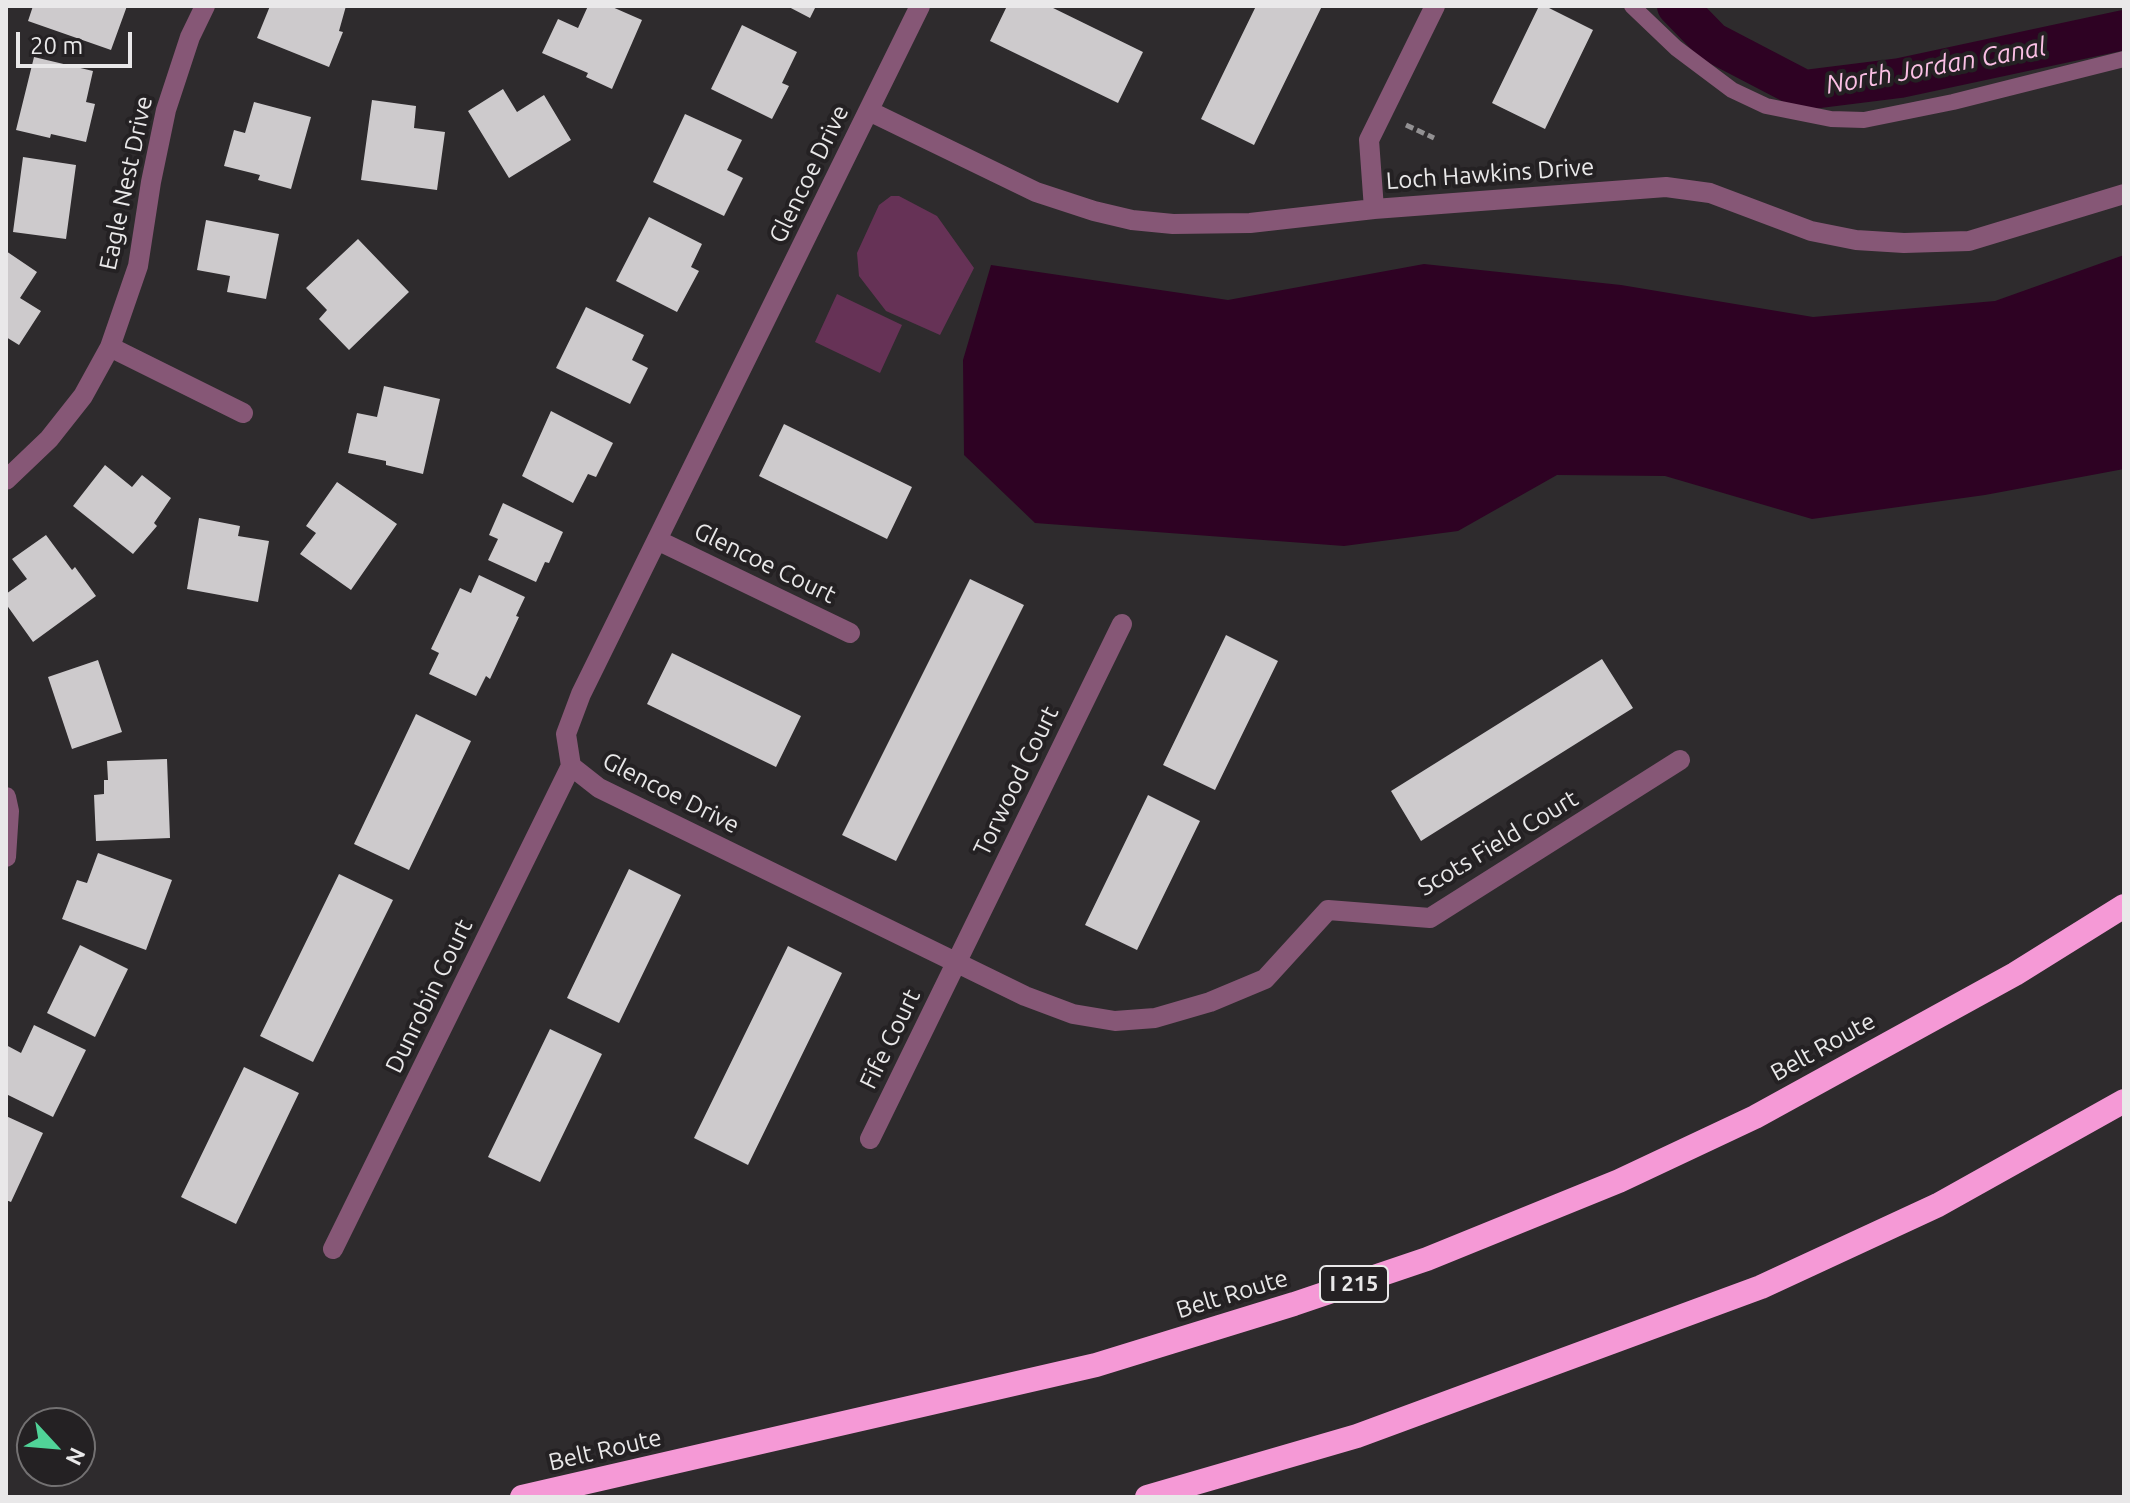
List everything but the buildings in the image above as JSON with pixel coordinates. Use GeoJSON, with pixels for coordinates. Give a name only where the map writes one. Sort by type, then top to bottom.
{"type":"FeatureCollection","features":[{"type":"Feature","properties":{"kind":"highway","name":"Belt Route"},"geometry":{"type":"LineString","coordinates":[[522,1497],[1096,1365],[1427,1259],[1619,1181],[1755,1117],[2015,974],[2124,906]]}},
{"type":"Feature","properties":{"kind":"highway"},"geometry":{"type":"LineString","coordinates":[[1147,1497],[1357,1436],[1761,1287],[1938,1205],[2124,1101]]}},
{"type":"Feature","properties":{"kind":"street","name":"Eagle Nest Drive"},"geometry":{"type":"LineString","coordinates":[[6,480],[49,439],[83,396],[110,347],[138,266],[166,110],[190,37],[205,6]]}},
{"type":"Feature","properties":{"kind":"street","name":"Glencoe Drive"},"geometry":{"type":"LineString","coordinates":[[920,6],[572,715],[566,734],[571,766],[584,779],[610,793],[1025,996],[1073,1014],[1115,1021],[1155,1018],[1210,1002],[1265,979],[1328,910]]}},
{"type":"Feature","properties":{"kind":"street"},"geometry":{"type":"LineString","coordinates":[[1374,209],[1369,140],[1435,6]]}},
{"type":"Feature","properties":{"kind":"street","name":"Loch Hawkins Drive"},"geometry":{"type":"LineString","coordinates":[[869,111],[1036,192],[1132,220],[1173,224],[1250,223],[1374,209],[1666,187],[1710,193],[1811,231],[1856,240],[1904,243],[1969,241],[2124,194]]}},
{"type":"Feature","properties":{"kind":"street"},"geometry":{"type":"LineString","coordinates":[[110,347],[243,413]]}},
{"type":"Feature","properties":{"kind":"street","name":"Glencoe Court"},"geometry":{"type":"LineString","coordinates":[[657,540],[850,633]]}},
{"type":"Feature","properties":{"kind":"street","name":"Torwood Court"},"geometry":{"type":"LineString","coordinates":[[956,962],[1122,624]]}},
{"type":"Feature","properties":{"kind":"street","name":"Scots Field Court"},"geometry":{"type":"LineString","coordinates":[[1328,910],[1430,918],[1680,760]]}},
{"type":"Feature","properties":{"kind":"street","name":"Dunrobin Court"},"geometry":{"type":"LineString","coordinates":[[333,1249],[571,766]]}},
{"type":"Feature","properties":{"kind":"street"},"geometry":{"type":"LineString","coordinates":[[6,797],[9,811],[6,857]]}},
{"type":"Feature","properties":{"kind":"street","name":"Fife Court"},"geometry":{"type":"LineString","coordinates":[[870,1139],[956,962]]}},
{"type":"Feature","properties":{"kind":"lane"},"geometry":{"type":"LineString","coordinates":[[1632,6],[1676,48],[1732,90],[1766,106],[1831,119],[1864,120],[1953,102],[2124,59]]}},
{"type":"Feature","properties":{"kind":"shaded area"},"geometry":{"type":"Polygon","coordinates":[[[891,196],[899,196],[937,216],[974,268],[940,335],[886,311],[859,276],[857,253],[879,205],[891,196]]]}},
{"type":"Feature","properties":{"kind":"shaded area"},"geometry":{"type":"Polygon","coordinates":[[[2124,255],[2124,469],[1985,495],[1812,519],[1665,476],[1557,475],[1458,531],[1344,546],[1035,523],[964,455],[963,360],[991,265],[1228,300],[1424,264],[1621,285],[1813,317],[1995,301],[2124,255]]]}},
{"type":"Feature","properties":{"kind":"shaded area"},"geometry":{"type":"Polygon","coordinates":[[[837,294],[902,325],[880,373],[815,342],[837,294]]]}},
{"type":"Feature","properties":{"kind":"waterway","name":"North Jordan Canal"},"geometry":{"type":"LineString","coordinates":[[1677,6],[1712,42],[1804,90],[1900,78],[2124,30]]}}]}
